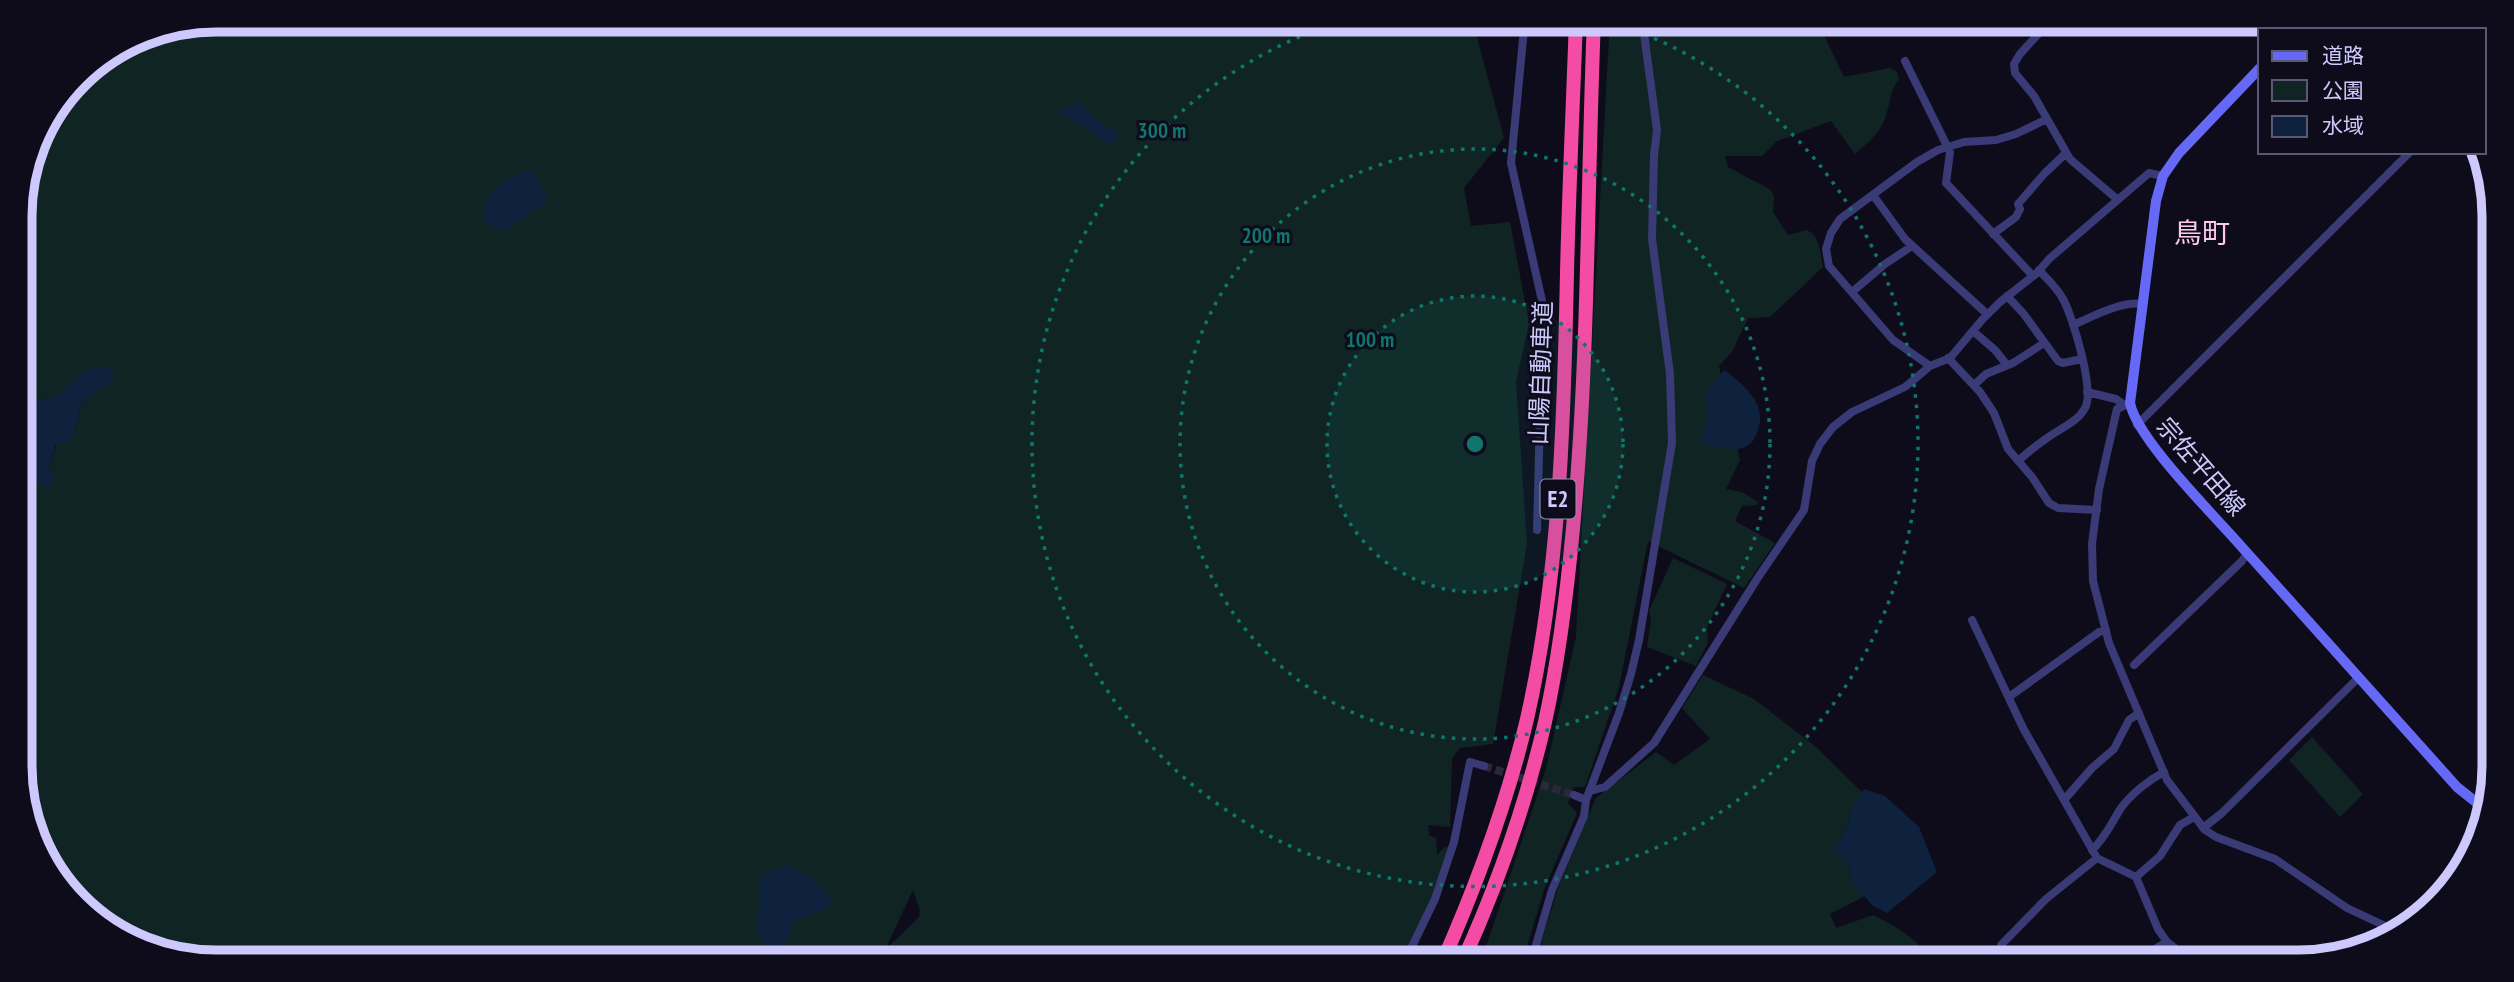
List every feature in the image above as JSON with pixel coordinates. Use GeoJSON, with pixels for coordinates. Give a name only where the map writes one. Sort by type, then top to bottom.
{"type":"FeatureCollection","features":[{"type":"Feature","properties":{"kind":"highway","name":"山陽自動車道"},"geometry":{"type":"LineString","coordinates":[[1447,950],[1480,871],[1508,788],[1527,718],[1540,646],[1558,495],[1564,409],[1576,32]]}},
{"type":"Feature","properties":{"kind":"highway","name":"山陽自動車道"},"geometry":{"type":"LineString","coordinates":[[1467,950],[1498,877],[1526,794],[1545,723],[1559,650],[1573,524],[1583,395],[1594,32]]}},
{"type":"Feature","properties":{"kind":"main road","name":"宗佐平田線"},"geometry":{"type":"LineString","coordinates":[[2258,70],[2179,153],[2163,176],[2156,201],[2127,404],[2137,425],[2182,480],[2457,787],[2479,802]]}},
{"type":"Feature","properties":{"kind":"street"},"geometry":{"type":"LineString","coordinates":[[1524,32],[1511,163],[1543,305],[1537,530]]}},
{"type":"Feature","properties":{"kind":"street"},"geometry":{"type":"LineString","coordinates":[[1534,950],[1552,890],[1584,816],[1588,795],[1619,713],[1639,640],[1672,443],[1670,374],[1652,239],[1657,130],[1644,32]]}},
{"type":"Feature","properties":{"kind":"street"},"geometry":{"type":"LineString","coordinates":[[2041,32],[2014,64],[2014,73],[2034,96],[2066,153],[2118,200]]}},
{"type":"Feature","properties":{"kind":"street"},"geometry":{"type":"LineString","coordinates":[[1905,61],[1951,152],[1946,183],[1993,234],[2054,286],[2073,325],[2087,392],[2085,408],[2073,421],[2018,461]]}},
{"type":"Feature","properties":{"kind":"street"},"geometry":{"type":"LineString","coordinates":[[1930,366],[1893,340],[1829,266],[1826,248],[1831,233],[1840,219],[1917,162],[1948,147],[1964,142],[1996,140],[2047,119]]}},
{"type":"Feature","properties":{"kind":"street"},"geometry":{"type":"LineString","coordinates":[[1993,234],[2016,216],[2020,209],[2018,204],[2028,191],[2066,153]]}},
{"type":"Feature","properties":{"kind":"street"},"geometry":{"type":"LineString","coordinates":[[2137,425],[2408,154]]}},
{"type":"Feature","properties":{"kind":"street"},"geometry":{"type":"LineString","coordinates":[[1574,795],[1588,795],[1605,787],[1654,743],[1757,579],[1804,510],[1808,499],[1812,461],[1820,444],[1833,427],[1852,412],[1905,387],[1930,366],[1948,358],[1987,314],[2149,173],[2163,176]]}},
{"type":"Feature","properties":{"kind":"street"},"geometry":{"type":"LineString","coordinates":[[1873,195],[1894,226],[1912,246],[1987,314]]}},
{"type":"Feature","properties":{"kind":"street"},"geometry":{"type":"LineString","coordinates":[[1852,292],[1885,264],[1912,246]]}},
{"type":"Feature","properties":{"kind":"street"},"geometry":{"type":"LineString","coordinates":[[2007,296],[2057,361],[2063,363],[2082,359]]}},
{"type":"Feature","properties":{"kind":"street"},"geometry":{"type":"LineString","coordinates":[[2073,325],[2103,312],[2135,302],[2143,303]]}},
{"type":"Feature","properties":{"kind":"street"},"geometry":{"type":"LineString","coordinates":[[1973,331],[1995,350],[2007,365]]}},
{"type":"Feature","properties":{"kind":"street"},"geometry":{"type":"LineString","coordinates":[[1974,384],[1986,374],[2044,343]]}},
{"type":"Feature","properties":{"kind":"street"},"geometry":{"type":"LineString","coordinates":[[1948,358],[1974,384],[1994,413],[2008,449],[2032,477],[2049,503],[2058,508],[2097,510]]}},
{"type":"Feature","properties":{"kind":"street"},"geometry":{"type":"LineString","coordinates":[[2087,392],[2127,404]]}},
{"type":"Feature","properties":{"kind":"street"},"geometry":{"type":"LineString","coordinates":[[2127,404],[2117,409],[2097,510],[2092,544],[2093,581],[2109,643],[2164,772],[2203,828],[2216,837],[2275,859],[2347,908],[2388,927]]}},
{"type":"Feature","properties":{"kind":"street"},"geometry":{"type":"LineString","coordinates":[[2134,666],[2248,553]]}},
{"type":"Feature","properties":{"kind":"street"},"geometry":{"type":"LineString","coordinates":[[1972,620],[2023,728],[2094,853],[2136,877],[2158,929],[2167,942],[2177,950]]}},
{"type":"Feature","properties":{"kind":"street"},"geometry":{"type":"LineString","coordinates":[[2009,697],[2099,632],[2106,630]]}},
{"type":"Feature","properties":{"kind":"street"},"geometry":{"type":"LineString","coordinates":[[2203,828],[2359,677]]}},
{"type":"Feature","properties":{"kind":"street"},"geometry":{"type":"LineString","coordinates":[[2063,800],[2092,768],[2114,749],[2129,720],[2139,713]]}},
{"type":"Feature","properties":{"kind":"street"},"geometry":{"type":"LineString","coordinates":[[1410,950],[1434,899],[1454,842],[1470,762],[1484,766]]}},
{"type":"Feature","properties":{"kind":"street"},"geometry":{"type":"LineString","coordinates":[[2000,950],[2000,945],[2094,853],[2123,805],[2164,772]]}},
{"type":"Feature","properties":{"kind":"street"},"geometry":{"type":"LineString","coordinates":[[2136,877],[2160,856],[2179,825],[2194,817]]}},
{"type":"Feature","properties":{"kind":"street"},"geometry":{"type":"LineString","coordinates":[[2153,950],[2167,942]]}},
{"type":"Feature","properties":{"kind":"green space"},"geometry":{"type":"Polygon","coordinates":[[[215,32],[1475,32],[1504,138],[1464,188],[1471,226],[1510,222],[1529,324],[1516,381],[1527,544],[1493,744],[1460,748],[1452,759],[1450,827],[1428,825],[1429,835],[1436,838],[1437,855],[1445,846],[1450,849],[1433,896],[1406,950],[885,950],[215,950],[203,950],[179,947],[134,932],[113,920],[77,888],[50,848],[35,803],[32,779],[32,481],[49,486],[54,479],[49,469],[57,443],[71,442],[81,404],[90,397],[84,370],[58,396],[32,402],[32,203],[38,168],[50,134],[69,103],[85,85],[113,62],[156,41],[191,33],[215,32]],[[913,890],[885,950],[919,917],[920,910],[913,890]]]}},
{"type":"Feature","properties":{"kind":"green space"},"geometry":{"type":"Polygon","coordinates":[[[1609,32],[1822,32],[1844,77],[1890,68],[1897,72],[1899,79],[1893,89],[1881,127],[1855,154],[1831,121],[1777,141],[1762,156],[1725,156],[1728,167],[1771,190],[1774,197],[1773,212],[1788,235],[1807,230],[1812,233],[1819,246],[1823,267],[1770,317],[1748,318],[1732,352],[1719,366],[1740,460],[1726,489],[1742,492],[1758,502],[1757,505],[1742,506],[1735,521],[1775,543],[1744,588],[1648,541],[1619,687],[1585,787],[1574,787],[1568,803],[1577,813],[1545,887],[1526,950],[1500,946],[1498,950],[1484,950],[1546,769],[1576,637],[1609,32]]]}},
{"type":"Feature","properties":{"kind":"green space"},"geometry":{"type":"Polygon","coordinates":[[[1673,558],[1727,584],[1707,627],[1708,643],[1696,666],[1647,647],[1651,619],[1649,611],[1673,558]]]}},
{"type":"Feature","properties":{"kind":"green space"},"geometry":{"type":"Polygon","coordinates":[[[1703,675],[1754,699],[1816,747],[1862,792],[1852,807],[1847,830],[1834,848],[1847,863],[1854,885],[1865,896],[1830,914],[1836,928],[1873,915],[1898,929],[1924,950],[1539,950],[1559,885],[1596,798],[1656,752],[1674,765],[1710,739],[1682,708],[1703,675]]]}},
{"type":"Feature","properties":{"kind":"green space"},"geometry":{"type":"Polygon","coordinates":[[[2312,737],[2363,794],[2340,817],[2289,760],[2312,737]]]}},
{"type":"Feature","properties":{"kind":"water"},"geometry":{"type":"Polygon","coordinates":[[[1075,102],[1117,132],[1116,141],[1112,144],[1105,142],[1087,128],[1059,113],[1058,109],[1070,108],[1075,102]]]}},
{"type":"Feature","properties":{"kind":"water"},"geometry":{"type":"Polygon","coordinates":[[[531,171],[547,196],[542,205],[508,228],[498,228],[484,221],[485,203],[496,188],[513,177],[531,171]]]}},
{"type":"Feature","properties":{"kind":"water"},"geometry":{"type":"Polygon","coordinates":[[[109,367],[115,377],[81,404],[71,442],[56,444],[49,469],[54,479],[49,487],[32,482],[32,402],[58,396],[84,370],[109,367]]]}},
{"type":"Feature","properties":{"kind":"water"},"geometry":{"type":"Polygon","coordinates":[[[1724,370],[1748,390],[1758,407],[1759,426],[1755,437],[1746,447],[1729,449],[1700,443],[1708,416],[1705,395],[1724,370]]]}},
{"type":"Feature","properties":{"kind":"water"},"geometry":{"type":"Polygon","coordinates":[[[1864,789],[1885,796],[1919,827],[1937,872],[1887,913],[1873,906],[1854,885],[1847,863],[1834,848],[1847,830],[1852,807],[1864,789]]]}},
{"type":"Feature","properties":{"kind":"water"},"geometry":{"type":"Polygon","coordinates":[[[788,866],[812,879],[832,900],[821,911],[794,920],[786,943],[778,950],[764,943],[758,930],[760,885],[768,872],[788,866]]]}},
{"type":"Feature","properties":{"kind":"tunnel"},"geometry":{"type":"LineString","coordinates":[[1484,766],[1574,795]]}},
{"type":"Feature","properties":{"kind":"district","name":"鳥町"},"geometry":{"type":"Point","coordinates":[2202,233]}}]}
